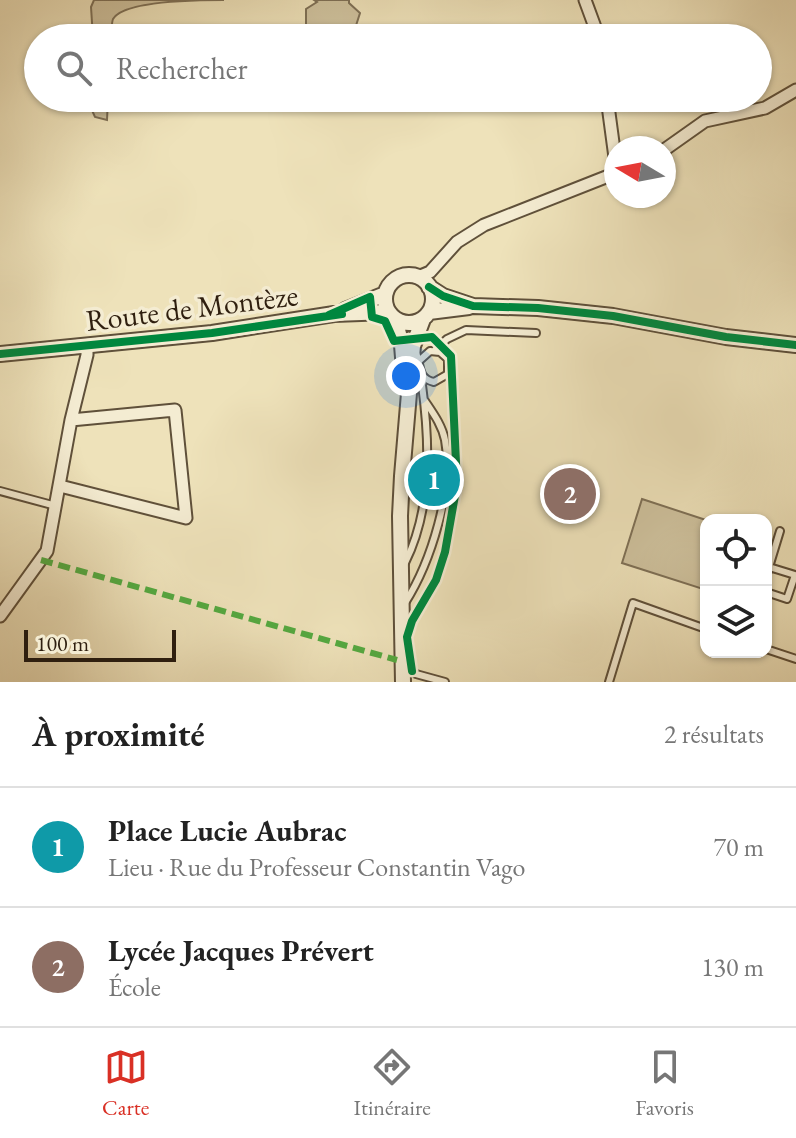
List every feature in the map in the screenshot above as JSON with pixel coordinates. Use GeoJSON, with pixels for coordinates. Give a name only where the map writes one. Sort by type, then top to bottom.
{"type":"FeatureCollection","features":[{"type":"Feature","properties":{"kind":"street"},"geometry":{"type":"LineString","coordinates":[[585,0],[594,24]]}},
{"type":"Feature","properties":{"kind":"street"},"geometry":{"type":"LineString","coordinates":[[772,104],[796,90]]}},
{"type":"Feature","properties":{"kind":"street"},"geometry":{"type":"LineString","coordinates":[[609,112],[612,136]]}},
{"type":"Feature","properties":{"kind":"street"},"geometry":{"type":"LineString","coordinates":[[676,142],[705,121],[747,112]]}},
{"type":"Feature","properties":{"kind":"street"},"geometry":{"type":"LineString","coordinates":[[426,280],[457,242],[484,225],[604,178]]}},
{"type":"Feature","properties":{"kind":"street"},"geometry":{"type":"LineString","coordinates":[[395,682],[397,614],[391,514],[404,381],[402,345],[385,294],[394,280],[402,276],[426,280],[443,296],[473,306]]}},
{"type":"Feature","properties":{"kind":"street"},"geometry":{"type":"LineString","coordinates":[[403,682],[402,476],[413,346],[433,299],[426,280]]}},
{"type":"Feature","properties":{"kind":"street","name":"Route de Montèze"},"geometry":{"type":"LineString","coordinates":[[334,314],[385,294]]}},
{"type":"Feature","properties":{"kind":"street"},"geometry":{"type":"LineString","coordinates":[[392,316],[409,324],[426,316],[473,306],[538,308],[613,316],[738,339],[796,345]]}},
{"type":"Feature","properties":{"kind":"street","name":"Route de Montèze"},"geometry":{"type":"LineString","coordinates":[[0,354],[212,333],[334,314],[392,316]]}},
{"type":"Feature","properties":{"kind":"street"},"geometry":{"type":"LineString","coordinates":[[0,616],[47,551],[87,346]]}},
{"type":"Feature","properties":{"kind":"street"},"geometry":{"type":"LineString","coordinates":[[60,486],[186,518],[175,410],[71,420]]}},
{"type":"Feature","properties":{"kind":"lane"},"geometry":{"type":"LineString","coordinates":[[420,360],[447,339],[466,330],[536,333]]}},
{"type":"Feature","properties":{"kind":"lane"},"geometry":{"type":"LineString","coordinates":[[413,346],[420,360],[419,370],[424,378],[434,382],[448,374],[448,359],[435,350]]}},
{"type":"Feature","properties":{"kind":"lane"},"geometry":{"type":"LineString","coordinates":[[402,570],[414,542],[425,496],[428,464],[424,378]]}},
{"type":"Feature","properties":{"kind":"lane"},"geometry":{"type":"LineString","coordinates":[[403,606],[426,561],[445,483],[445,438],[425,401]]}},
{"type":"Feature","properties":{"kind":"lane"},"geometry":{"type":"LineString","coordinates":[[0,491],[56,506]]}},
{"type":"Feature","properties":{"kind":"lane"},"geometry":{"type":"LineString","coordinates":[[772,557],[780,531]]}},
{"type":"Feature","properties":{"kind":"lane"},"geometry":{"type":"LineString","coordinates":[[772,568],[795,575],[787,599],[772,594]]}},
{"type":"Feature","properties":{"kind":"lane"},"geometry":{"type":"LineString","coordinates":[[609,682],[633,603],[700,627]]}},
{"type":"Feature","properties":{"kind":"lane"},"geometry":{"type":"LineString","coordinates":[[772,651],[796,659]]}},
{"type":"Feature","properties":{"kind":"lane"},"geometry":{"type":"LineString","coordinates":[[404,661],[416,674],[445,682]]}},
{"type":"Feature","properties":{"kind":"lane"},"geometry":{"type":"LineString","coordinates":[[418,682],[433,680]]}},
{"type":"Feature","properties":{"kind":"shaded area"},"geometry":{"type":"Polygon","coordinates":[[[94,0],[198,0],[132,8],[120,13],[112,24],[92,24],[91,7],[94,0]]]}},
{"type":"Feature","properties":{"kind":"shaded area"},"geometry":{"type":"Polygon","coordinates":[[[314,0],[349,0],[360,13],[356,24],[306,24],[306,9],[317,2],[314,0]]]}},
{"type":"Feature","properties":{"kind":"shaded area"},"geometry":{"type":"Polygon","coordinates":[[[93,112],[107,112],[107,120],[95,117],[93,112]]]}},
{"type":"Feature","properties":{"kind":"shaded area"},"geometry":{"type":"Polygon","coordinates":[[[642,499],[700,518],[700,588],[622,563],[642,499]]]}},
{"type":"Feature","properties":{"kind":"marked path"},"geometry":{"type":"LineString","coordinates":[[41,560],[397,660]]}},
{"type":"Feature","properties":{"kind":"cycle path"},"geometry":{"type":"LineString","coordinates":[[429,287],[443,296],[473,306],[538,308],[613,316],[726,337],[796,345]]}},
{"type":"Feature","properties":{"kind":"cycle path"},"geometry":{"type":"LineString","coordinates":[[329,315],[370,297],[372,317],[385,321],[394,341],[432,337],[451,356],[457,484],[445,552],[436,580],[412,621],[407,637],[412,671]]}},
{"type":"Feature","properties":{"kind":"cycle path"},"geometry":{"type":"LineString","coordinates":[[0,354],[212,333],[342,314]]}},
{"type":"Feature","properties":{"kind":"place","name":"Place Lucie Aubrac"},"geometry":{"type":"Point","coordinates":[434,480]}},
{"type":"Feature","properties":{"kind":"place","name":"Lycée Jacques Prévert"},"geometry":{"type":"Point","coordinates":[570,494]}}]}
